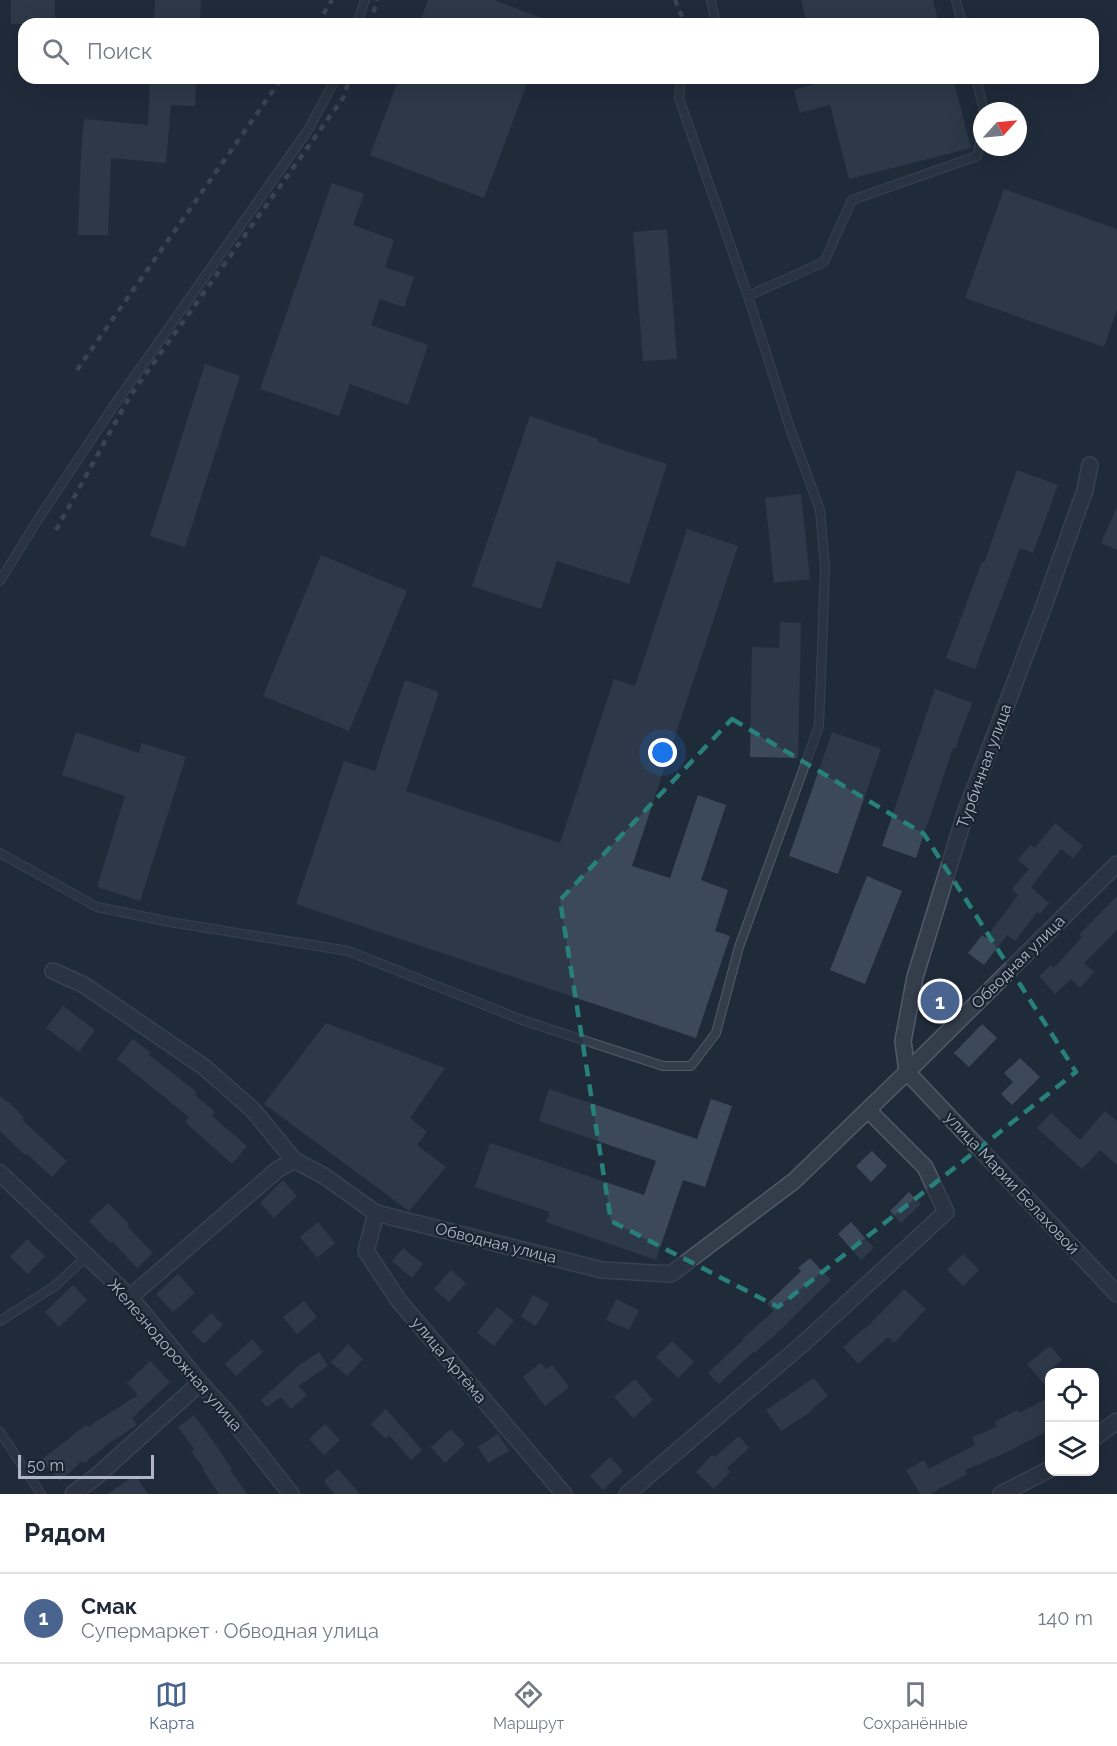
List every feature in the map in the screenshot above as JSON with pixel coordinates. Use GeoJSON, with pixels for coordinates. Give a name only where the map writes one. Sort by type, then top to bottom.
{"type":"FeatureCollection","features":[{"type":"Feature","properties":{"kind":"street","name":"Турбинная улица"},"geometry":{"type":"LineString","coordinates":[[907,1072],[903,1041],[919,966],[966,811],[1042,611],[1085,490],[1090,465]]}},
{"type":"Feature","properties":{"kind":"street","name":"Обводная улица"},"geometry":{"type":"LineString","coordinates":[[294,1160],[324,1176],[376,1213],[602,1270],[671,1274],[794,1181],[1117,864]]}},
{"type":"Feature","properties":{"kind":"street"},"geometry":{"type":"LineString","coordinates":[[53,971],[84,985],[204,1067],[253,1110],[294,1160],[277,1170],[130,1297]]}},
{"type":"Feature","properties":{"kind":"street","name":"улица Марии Белаховой"},"geometry":{"type":"LineString","coordinates":[[907,1072],[1117,1294]]}},
{"type":"Feature","properties":{"kind":"street"},"geometry":{"type":"LineString","coordinates":[[627,1494],[805,1342],[946,1212],[925,1167],[868,1110]]}},
{"type":"Feature","properties":{"kind":"street","name":"Железнодорожная улица"},"geometry":{"type":"LineString","coordinates":[[1,1176],[130,1297],[225,1410],[291,1494]]}},
{"type":"Feature","properties":{"kind":"street","name":"улица Артёма"},"geometry":{"type":"LineString","coordinates":[[376,1213],[366,1251],[399,1301],[564,1494]]}},
{"type":"Feature","properties":{"kind":"street"},"geometry":{"type":"LineString","coordinates":[[73,1494],[98,1475],[200,1383]]}},
{"type":"Feature","properties":{"kind":"street"},"geometry":{"type":"LineString","coordinates":[[1099,1435],[1117,1421]]}},
{"type":"Feature","properties":{"kind":"street"},"geometry":{"type":"LineString","coordinates":[[1001,1494],[1045,1472]]}},
{"type":"Feature","properties":{"kind":"lane"},"geometry":{"type":"LineString","coordinates":[[359,18],[364,0]]}},
{"type":"Feature","properties":{"kind":"lane"},"geometry":{"type":"LineString","coordinates":[[711,0],[715,18]]}},
{"type":"Feature","properties":{"kind":"lane"},"geometry":{"type":"LineString","coordinates":[[956,0],[960,18]]}},
{"type":"Feature","properties":{"kind":"lane"},"geometry":{"type":"LineString","coordinates":[[0,581],[113,406],[308,130],[333,84]]}},
{"type":"Feature","properties":{"kind":"lane"},"geometry":{"type":"LineString","coordinates":[[0,853],[97,907],[170,922],[348,951],[525,1021],[663,1066],[691,1066],[716,1033],[739,947],[819,726],[825,568],[820,510],[790,428],[748,296],[679,98],[681,84]]}},
{"type":"Feature","properties":{"kind":"lane"},"geometry":{"type":"LineString","coordinates":[[977,84],[982,102]]}},
{"type":"Feature","properties":{"kind":"lane"},"geometry":{"type":"LineString","coordinates":[[748,296],[824,261],[852,200],[977,156]]}},
{"type":"Feature","properties":{"kind":"lane"},"geometry":{"type":"LineString","coordinates":[[0,1321],[55,1286],[87,1256]]}},
{"type":"Feature","properties":{"kind":"lane"},"geometry":{"type":"LineString","coordinates":[[0,1432],[41,1494]]}},
{"type":"Feature","properties":{"kind":"highlighted area"},"geometry":{"type":"Polygon","coordinates":[[[732,719],[924,834],[1076,1072],[778,1307],[611,1221],[560,900],[732,719]]]}},
{"type":"Feature","properties":{"kind":"building"},"geometry":{"type":"Polygon","coordinates":[[[11,0],[55,0],[55,18],[18,18],[18,24],[11,24],[11,0]]]}},
{"type":"Feature","properties":{"kind":"building"},"geometry":{"type":"Polygon","coordinates":[[[155,0],[201,0],[200,18],[154,18],[155,0]]]}},
{"type":"Feature","properties":{"kind":"building"},"geometry":{"type":"Polygon","coordinates":[[[428,0],[494,0],[541,18],[421,18],[428,0]]]}},
{"type":"Feature","properties":{"kind":"building"},"geometry":{"type":"Polygon","coordinates":[[[801,0],[933,0],[938,18],[806,18],[801,0]]]}},
{"type":"Feature","properties":{"kind":"building"},"geometry":{"type":"Polygon","coordinates":[[[150,84],[196,84],[195,106],[171,105],[166,163],[111,158],[108,235],[78,235],[84,119],[148,125],[150,84]]]}},
{"type":"Feature","properties":{"kind":"building"},"geometry":{"type":"Polygon","coordinates":[[[397,84],[527,84],[484,198],[370,155],[397,84]]]}},
{"type":"Feature","properties":{"kind":"building"},"geometry":{"type":"Polygon","coordinates":[[[815,84],[955,84],[971,148],[849,179],[830,105],[800,113],[794,90],[815,84]]]}},
{"type":"Feature","properties":{"kind":"building"},"geometry":{"type":"Polygon","coordinates":[[[332,183],[364,194],[353,225],[394,240],[385,267],[414,277],[404,307],[380,299],[371,325],[428,345],[408,405],[350,384],[339,416],[260,389],[332,183]]]}},
{"type":"Feature","properties":{"kind":"building"},"geometry":{"type":"Polygon","coordinates":[[[1004,189],[1117,229],[1117,309],[1104,347],[965,298],[1004,189]]]}},
{"type":"Feature","properties":{"kind":"building"},"geometry":{"type":"Polygon","coordinates":[[[667,229],[677,359],[643,361],[633,232],[667,229]]]}},
{"type":"Feature","properties":{"kind":"building"},"geometry":{"type":"Polygon","coordinates":[[[205,364],[240,376],[185,547],[150,536],[205,364]]]}},
{"type":"Feature","properties":{"kind":"building"},"geometry":{"type":"Polygon","coordinates":[[[530,416],[598,439],[598,442],[667,464],[629,584],[557,561],[541,609],[472,586],[530,416]]]}},
{"type":"Feature","properties":{"kind":"building"},"geometry":{"type":"Polygon","coordinates":[[[1017,470],[1058,485],[1033,553],[1020,548],[975,669],[946,658],[982,562],[984,563],[1017,470]]]}},
{"type":"Feature","properties":{"kind":"building"},"geometry":{"type":"Polygon","coordinates":[[[801,494],[810,579],[774,583],[765,498],[801,494]]]}},
{"type":"Feature","properties":{"kind":"building"},"geometry":{"type":"Polygon","coordinates":[[[1117,507],[1117,550],[1101,543],[1117,507]]]}},
{"type":"Feature","properties":{"kind":"building"},"geometry":{"type":"Polygon","coordinates":[[[687,529],[738,546],[632,866],[670,878],[698,795],[726,805],[701,880],[728,890],[715,931],[730,936],[696,1038],[296,904],[344,761],[375,771],[405,680],[439,692],[406,791],[560,843],[614,679],[635,686],[687,529]]]}},
{"type":"Feature","properties":{"kind":"building"},"geometry":{"type":"Polygon","coordinates":[[[321,555],[407,591],[349,731],[263,696],[321,555]]]}},
{"type":"Feature","properties":{"kind":"building"},"geometry":{"type":"Polygon","coordinates":[[[780,622],[801,623],[798,758],[750,757],[752,647],[779,648],[780,622]]]}},
{"type":"Feature","properties":{"kind":"building"},"geometry":{"type":"Polygon","coordinates":[[[935,689],[972,703],[955,749],[953,748],[916,858],[882,846],[935,689]]]}},
{"type":"Feature","properties":{"kind":"building"},"geometry":{"type":"Polygon","coordinates":[[[76,732],[139,753],[142,743],[186,757],[140,901],[97,887],[125,796],[62,775],[76,732]]]}},
{"type":"Feature","properties":{"kind":"building"},"geometry":{"type":"Polygon","coordinates":[[[832,732],[881,749],[838,874],[789,856],[832,732]]]}},
{"type":"Feature","properties":{"kind":"building"},"geometry":{"type":"Polygon","coordinates":[[[1055,823],[1083,846],[1073,858],[1061,849],[1031,887],[1049,903],[1040,914],[1037,912],[1015,941],[1007,935],[984,965],[968,953],[982,935],[986,938],[1018,895],[1012,889],[1029,869],[1018,860],[1030,845],[1035,848],[1055,823]]]}},
{"type":"Feature","properties":{"kind":"building"},"geometry":{"type":"Polygon","coordinates":[[[867,876],[902,891],[865,984],[830,970],[867,876]]]}},
{"type":"Feature","properties":{"kind":"building"},"geometry":{"type":"Polygon","coordinates":[[[1117,896],[1117,930],[1084,963],[1094,972],[1080,988],[1071,979],[1055,994],[1039,976],[1051,965],[1054,968],[1082,937],[1079,935],[1117,896]]]}},
{"type":"Feature","properties":{"kind":"building"},"geometry":{"type":"Polygon","coordinates":[[[940,984],[956,999],[940,1016],[924,1002],[940,984]]]}},
{"type":"Feature","properties":{"kind":"building"},"geometry":{"type":"Polygon","coordinates":[[[63,1006],[95,1030],[79,1052],[46,1028],[63,1006]]]}},
{"type":"Feature","properties":{"kind":"building"},"geometry":{"type":"Polygon","coordinates":[[[326,1023],[445,1068],[410,1118],[427,1132],[417,1145],[446,1167],[409,1211],[264,1104],[326,1023]]]}},
{"type":"Feature","properties":{"kind":"building"},"geometry":{"type":"Polygon","coordinates":[[[982,1024],[997,1038],[969,1067],[954,1053],[982,1024]]]}},
{"type":"Feature","properties":{"kind":"building"},"geometry":{"type":"Polygon","coordinates":[[[133,1039],[151,1053],[149,1055],[197,1092],[195,1095],[215,1112],[212,1116],[247,1146],[232,1164],[185,1122],[189,1117],[117,1059],[133,1039]]]}},
{"type":"Feature","properties":{"kind":"building"},"geometry":{"type":"Polygon","coordinates":[[[1020,1058],[1040,1077],[1012,1105],[1001,1094],[1013,1082],[1004,1073],[1020,1058]]]}},
{"type":"Feature","properties":{"kind":"building"},"geometry":{"type":"Polygon","coordinates":[[[549,1089],[697,1139],[711,1099],[732,1106],[705,1187],[683,1180],[656,1260],[546,1222],[550,1212],[475,1187],[490,1143],[644,1195],[656,1161],[539,1121],[549,1089]]]}},
{"type":"Feature","properties":{"kind":"building"},"geometry":{"type":"Polygon","coordinates":[[[0,1096],[8,1101],[24,1118],[22,1120],[67,1161],[52,1177],[0,1131],[0,1096]]]}},
{"type":"Feature","properties":{"kind":"building"},"geometry":{"type":"Polygon","coordinates":[[[1105,1111],[1117,1121],[1117,1165],[1100,1150],[1082,1169],[1037,1128],[1051,1113],[1080,1140],[1105,1111]]]}},
{"type":"Feature","properties":{"kind":"building"},"geometry":{"type":"Polygon","coordinates":[[[872,1151],[887,1166],[871,1182],[856,1166],[872,1151]]]}},
{"type":"Feature","properties":{"kind":"building"},"geometry":{"type":"Polygon","coordinates":[[[283,1180],[297,1196],[274,1218],[260,1203],[283,1180]]]}},
{"type":"Feature","properties":{"kind":"building"},"geometry":{"type":"Polygon","coordinates":[[[909,1192],[921,1204],[901,1223],[890,1211],[909,1192]]]}},
{"type":"Feature","properties":{"kind":"building"},"geometry":{"type":"Polygon","coordinates":[[[108,1203],[153,1253],[137,1268],[112,1241],[110,1243],[89,1221],[108,1203]]]}},
{"type":"Feature","properties":{"kind":"building"},"geometry":{"type":"Polygon","coordinates":[[[318,1222],[335,1243],[317,1258],[300,1237],[318,1222]]]}},
{"type":"Feature","properties":{"kind":"building"},"geometry":{"type":"Polygon","coordinates":[[[851,1222],[874,1248],[861,1260],[838,1234],[851,1222]]]}},
{"type":"Feature","properties":{"kind":"building"},"geometry":{"type":"Polygon","coordinates":[[[27,1239],[45,1256],[28,1274],[10,1257],[27,1239]]]}},
{"type":"Feature","properties":{"kind":"building"},"geometry":{"type":"Polygon","coordinates":[[[403,1248],[423,1264],[412,1278],[392,1261],[403,1248]]]}},
{"type":"Feature","properties":{"kind":"building"},"geometry":{"type":"Polygon","coordinates":[[[963,1254],[979,1270],[963,1286],[947,1270],[963,1254]]]}},
{"type":"Feature","properties":{"kind":"building"},"geometry":{"type":"Polygon","coordinates":[[[810,1258],[831,1280],[774,1336],[719,1384],[708,1373],[774,1311],[767,1304],[801,1271],[798,1268],[810,1258]]]}},
{"type":"Feature","properties":{"kind":"building"},"geometry":{"type":"Polygon","coordinates":[[[451,1270],[466,1283],[449,1302],[434,1289],[451,1270]]]}},
{"type":"Feature","properties":{"kind":"building"},"geometry":{"type":"Polygon","coordinates":[[[178,1274],[195,1293],[173,1312],[156,1294],[178,1274]]]}},
{"type":"Feature","properties":{"kind":"building"},"geometry":{"type":"Polygon","coordinates":[[[73,1285],[87,1300],[59,1327],[45,1312],[73,1285]]]}},
{"type":"Feature","properties":{"kind":"building"},"geometry":{"type":"Polygon","coordinates":[[[904,1289],[926,1309],[894,1343],[888,1337],[858,1364],[843,1347],[865,1329],[904,1289]]]}},
{"type":"Feature","properties":{"kind":"building"},"geometry":{"type":"Polygon","coordinates":[[[533,1295],[549,1304],[536,1326],[521,1317],[533,1295]]]}},
{"type":"Feature","properties":{"kind":"building"},"geometry":{"type":"Polygon","coordinates":[[[616,1299],[639,1310],[629,1330],[606,1320],[616,1299]]]}},
{"type":"Feature","properties":{"kind":"building"},"geometry":{"type":"Polygon","coordinates":[[[304,1301],[317,1317],[297,1334],[283,1317],[304,1301]]]}},
{"type":"Feature","properties":{"kind":"building"},"geometry":{"type":"Polygon","coordinates":[[[497,1307],[514,1320],[494,1346],[477,1333],[497,1307]]]}},
{"type":"Feature","properties":{"kind":"building"},"geometry":{"type":"Polygon","coordinates":[[[211,1313],[223,1325],[204,1344],[192,1332],[211,1313]]]}},
{"type":"Feature","properties":{"kind":"building"},"geometry":{"type":"Polygon","coordinates":[[[252,1339],[263,1352],[236,1376],[225,1364],[252,1339]]]}},
{"type":"Feature","properties":{"kind":"building"},"geometry":{"type":"Polygon","coordinates":[[[672,1341],[694,1362],[678,1378],[656,1357],[672,1341]]]}},
{"type":"Feature","properties":{"kind":"building"},"geometry":{"type":"Polygon","coordinates":[[[348,1344],[363,1359],[347,1376],[331,1362],[348,1344]]]}},
{"type":"Feature","properties":{"kind":"building"},"geometry":{"type":"Polygon","coordinates":[[[1050,1346],[1062,1360],[1052,1368],[1045,1368],[1045,1385],[1027,1364],[1050,1346]]]}},
{"type":"Feature","properties":{"kind":"building"},"geometry":{"type":"Polygon","coordinates":[[[319,1352],[328,1366],[298,1386],[307,1395],[291,1409],[281,1397],[266,1407],[261,1400],[298,1366],[319,1352]]]}},
{"type":"Feature","properties":{"kind":"building"},"geometry":{"type":"Polygon","coordinates":[[[150,1361],[170,1382],[132,1418],[137,1425],[103,1447],[84,1463],[82,1461],[60,1481],[41,1460],[86,1425],[88,1427],[138,1395],[127,1383],[150,1361]]]}},
{"type":"Feature","properties":{"kind":"building"},"geometry":{"type":"Polygon","coordinates":[[[540,1363],[546,1369],[552,1365],[569,1387],[545,1406],[523,1377],[540,1363]]]}},
{"type":"Feature","properties":{"kind":"building"},"geometry":{"type":"Polygon","coordinates":[[[814,1378],[828,1396],[812,1411],[781,1431],[766,1410],[814,1378]]]}},
{"type":"Feature","properties":{"kind":"building"},"geometry":{"type":"Polygon","coordinates":[[[635,1379],[653,1400],[633,1418],[614,1397],[635,1379]]]}},
{"type":"Feature","properties":{"kind":"building"},"geometry":{"type":"Polygon","coordinates":[[[1045,1400],[1045,1433],[965,1470],[967,1474],[930,1494],[920,1494],[906,1470],[924,1460],[929,1469],[975,1445],[972,1437],[997,1427],[995,1422],[1017,1410],[1019,1413],[1045,1400]]]}},
{"type":"Feature","properties":{"kind":"building"},"geometry":{"type":"Polygon","coordinates":[[[386,1409],[422,1450],[411,1460],[389,1435],[386,1439],[371,1424],[386,1409]]]}},
{"type":"Feature","properties":{"kind":"building"},"geometry":{"type":"Polygon","coordinates":[[[194,1415],[247,1494],[219,1494],[191,1451],[194,1449],[178,1427],[194,1415]]]}},
{"type":"Feature","properties":{"kind":"building"},"geometry":{"type":"Polygon","coordinates":[[[325,1424],[340,1440],[324,1455],[309,1439],[325,1424]]]}},
{"type":"Feature","properties":{"kind":"building"},"geometry":{"type":"Polygon","coordinates":[[[451,1429],[465,1444],[445,1463],[431,1447],[451,1429]]]}},
{"type":"Feature","properties":{"kind":"building"},"geometry":{"type":"Polygon","coordinates":[[[498,1434],[509,1451],[488,1463],[478,1447],[498,1434]]]}},
{"type":"Feature","properties":{"kind":"building"},"geometry":{"type":"Polygon","coordinates":[[[739,1436],[749,1448],[727,1468],[730,1472],[714,1489],[696,1472],[712,1455],[715,1457],[739,1436]]]}},
{"type":"Feature","properties":{"kind":"building"},"geometry":{"type":"Polygon","coordinates":[[[610,1457],[623,1471],[603,1490],[590,1476],[610,1457]]]}},
{"type":"Feature","properties":{"kind":"building"},"geometry":{"type":"Polygon","coordinates":[[[338,1469],[360,1494],[334,1494],[324,1481],[338,1469]]]}},
{"type":"Feature","properties":{"kind":"building"},"geometry":{"type":"Polygon","coordinates":[[[135,1475],[148,1494],[108,1494],[135,1475]]]}},
{"type":"Feature","properties":{"kind":"railway"},"geometry":{"type":"LineString","coordinates":[[321,18],[332,0]]}},
{"type":"Feature","properties":{"kind":"railway"},"geometry":{"type":"LineString","coordinates":[[372,18],[377,0]]}},
{"type":"Feature","properties":{"kind":"railway"},"geometry":{"type":"LineString","coordinates":[[675,0],[682,18]]}},
{"type":"Feature","properties":{"kind":"railway"},"geometry":{"type":"LineString","coordinates":[[77,370],[278,84]]}},
{"type":"Feature","properties":{"kind":"railway"},"geometry":{"type":"LineString","coordinates":[[56,530],[130,396],[343,98],[348,84]]}},
{"type":"Feature","properties":{"kind":"place","name":"Смак"},"geometry":{"type":"Point","coordinates":[940,1001]}}]}
